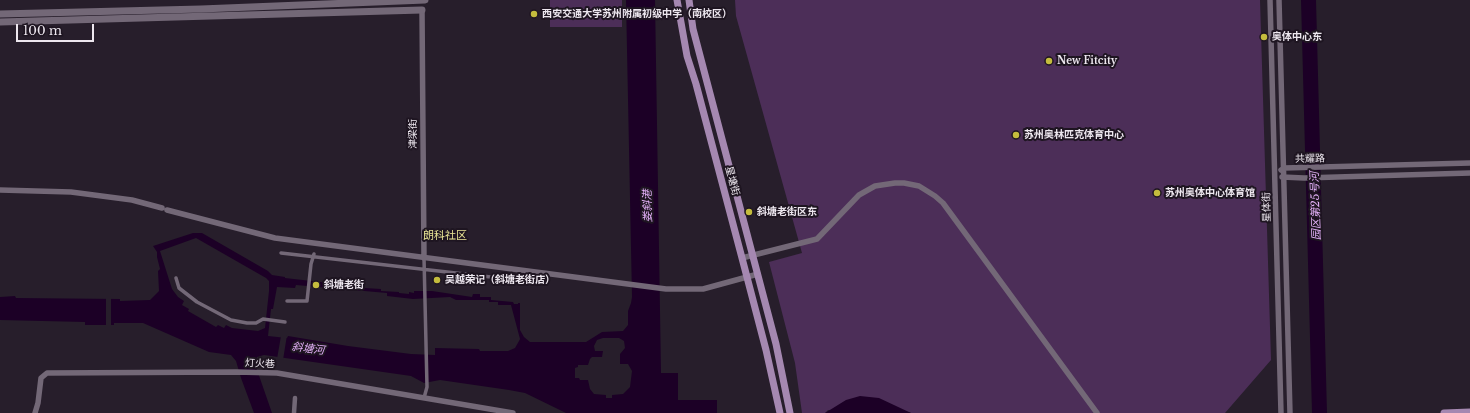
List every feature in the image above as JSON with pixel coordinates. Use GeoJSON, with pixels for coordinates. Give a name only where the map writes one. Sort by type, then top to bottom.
{"type":"FeatureCollection","features":[{"type":"Feature","properties":{"kind":"main road","name":"津梁街"},"geometry":{"type":"LineString","coordinates":[[418,0],[422,10]]}},
{"type":"Feature","properties":{"kind":"main road"},"geometry":{"type":"LineString","coordinates":[[0,14],[201,9],[425,0]]}},
{"type":"Feature","properties":{"kind":"main road","name":"津梁街"},"geometry":{"type":"LineString","coordinates":[[422,10],[425,0]]}},
{"type":"Feature","properties":{"kind":"main road","name":"星塘街"},"geometry":{"type":"LineString","coordinates":[[677,0],[687,56],[696,84],[747,277],[766,350],[780,413]]}},
{"type":"Feature","properties":{"kind":"main road","name":"星塘街"},"geometry":{"type":"LineString","coordinates":[[689,0],[693,29],[776,344],[790,413]]}},
{"type":"Feature","properties":{"kind":"main road"},"geometry":{"type":"LineString","coordinates":[[0,22],[422,10]]}},
{"type":"Feature","properties":{"kind":"main road"},"geometry":{"type":"LineString","coordinates":[[1444,413],[1470,412]]}},
{"type":"Feature","properties":{"kind":"street","name":"星体街"},"geometry":{"type":"LineString","coordinates":[[1270,0],[1281,413]]}},
{"type":"Feature","properties":{"kind":"street","name":"星体街"},"geometry":{"type":"LineString","coordinates":[[1279,0],[1290,413]]}},
{"type":"Feature","properties":{"kind":"street","name":"津梁街"},"geometry":{"type":"LineString","coordinates":[[422,10],[424,258]]}},
{"type":"Feature","properties":{"kind":"street","name":"共耀路"},"geometry":{"type":"LineString","coordinates":[[1275,173],[1284,168],[1470,163]]}},
{"type":"Feature","properties":{"kind":"street","name":"共耀路"},"geometry":{"type":"LineString","coordinates":[[1275,173],[1284,178],[1470,173]]}},
{"type":"Feature","properties":{"kind":"street"},"geometry":{"type":"LineString","coordinates":[[742,258],[817,239],[859,195],[875,186],[895,183],[919,186],[943,203],[1097,413]]}},
{"type":"Feature","properties":{"kind":"street"},"geometry":{"type":"LineString","coordinates":[[0,190],[71,192],[132,200],[275,238],[666,290],[703,289],[758,274]]}},
{"type":"Feature","properties":{"kind":"street"},"geometry":{"type":"LineString","coordinates":[[281,253],[517,280]]}},
{"type":"Feature","properties":{"kind":"street"},"geometry":{"type":"LineString","coordinates":[[287,301],[307,301],[311,264],[314,256]]}},
{"type":"Feature","properties":{"kind":"street"},"geometry":{"type":"LineString","coordinates":[[424,258],[424,301],[427,352],[427,387],[424,398]]}},
{"type":"Feature","properties":{"kind":"street"},"geometry":{"type":"LineString","coordinates":[[176,278],[179,288],[198,302],[231,320],[247,323],[256,323],[263,319],[285,322]]}},
{"type":"Feature","properties":{"kind":"street","name":"灯火巷"},"geometry":{"type":"LineString","coordinates":[[35,413],[38,403],[40,378],[47,373],[236,372],[277,373],[513,413]]}},
{"type":"Feature","properties":{"kind":"street"},"geometry":{"type":"LineString","coordinates":[[294,413],[295,398]]}},
{"type":"Feature","properties":{"kind":"shaded area"},"geometry":{"type":"Polygon","coordinates":[[[550,0],[622,0],[622,27],[550,27],[550,0]]]}},
{"type":"Feature","properties":{"kind":"shaded area","name":"苏州奥林匹克体育中心"},"geometry":{"type":"Polygon","coordinates":[[[735,0],[1260,0],[1271,360],[1225,413],[911,413],[828,410],[825,413],[802,413],[795,363],[769,262],[802,253],[736,16],[735,0]]]}},
{"type":"Feature","properties":{"kind":"water"},"geometry":{"type":"Polygon","coordinates":[[[626,0],[655,0],[661,373],[678,373],[678,400],[717,400],[717,413],[566,413],[525,393],[440,380],[424,383],[411,376],[264,355],[257,357],[255,364],[272,413],[254,413],[236,361],[231,355],[209,352],[143,323],[85,325],[85,322],[0,320],[0,297],[15,296],[16,298],[120,299],[120,301],[150,300],[159,291],[158,271],[160,269],[157,252],[153,246],[193,233],[202,233],[268,271],[272,275],[285,278],[347,285],[348,287],[381,289],[381,291],[409,294],[409,292],[414,293],[414,291],[432,291],[472,297],[473,294],[480,294],[480,297],[491,297],[491,300],[513,302],[514,304],[520,303],[520,330],[524,337],[530,342],[586,342],[602,332],[623,331],[628,325],[628,311],[632,297],[626,0]],[[196,238],[160,251],[172,289],[178,297],[184,301],[182,305],[189,309],[188,311],[216,327],[218,325],[224,328],[226,325],[232,328],[258,331],[265,328],[269,281],[196,238]],[[296,285],[295,288],[277,287],[273,309],[271,309],[268,336],[287,338],[288,336],[348,346],[411,354],[435,355],[435,348],[508,351],[515,348],[520,339],[511,305],[498,305],[498,302],[489,302],[489,300],[456,300],[450,297],[413,299],[387,296],[387,293],[296,285]],[[603,338],[597,340],[594,346],[595,351],[603,351],[602,357],[592,357],[588,365],[578,365],[578,367],[575,368],[575,378],[579,378],[580,380],[588,380],[590,389],[594,394],[606,395],[606,398],[612,398],[612,395],[623,394],[630,387],[632,371],[628,364],[620,364],[620,354],[625,348],[624,341],[619,338],[603,338]]]}},
{"type":"Feature","properties":{"kind":"water","name":"园区第25号河"},"geometry":{"type":"Polygon","coordinates":[[[1301,0],[1316,0],[1327,413],[1312,413],[1301,0]]]}},
{"type":"Feature","properties":{"kind":"water"},"geometry":{"type":"Polygon","coordinates":[[[860,396],[879,398],[911,413],[825,413],[846,400],[860,396]]]}},
{"type":"Feature","properties":{"kind":"pier"},"geometry":{"type":"Polygon","coordinates":[[[106,297],[111,297],[111,327],[106,327],[106,297]]]}},
{"type":"Feature","properties":{"kind":"pier"},"geometry":{"type":"Polygon","coordinates":[[[286,335],[283,360],[277,359],[281,336],[286,335]]]}},
{"type":"Feature","properties":{"kind":"place","name":"西安交通大学苏州附属初级中学（南校区）"},"geometry":{"type":"Point","coordinates":[534,14]}},
{"type":"Feature","properties":{"kind":"place","name":"奥体中心东"},"geometry":{"type":"Point","coordinates":[1264,37]}},
{"type":"Feature","properties":{"kind":"place","name":"New Fitcity"},"geometry":{"type":"Point","coordinates":[1049,61]}},
{"type":"Feature","properties":{"kind":"place","name":"苏州奥林匹克体育中心"},"geometry":{"type":"Point","coordinates":[1016,135]}},
{"type":"Feature","properties":{"kind":"place","name":"苏州奥体中心体育馆"},"geometry":{"type":"Point","coordinates":[1157,193]}},
{"type":"Feature","properties":{"kind":"place","name":"斜塘老街区东"},"geometry":{"type":"Point","coordinates":[749,212]}},
{"type":"Feature","properties":{"kind":"place","name":"吴越荣记（斜塘老街店）"},"geometry":{"type":"Point","coordinates":[437,280]}},
{"type":"Feature","properties":{"kind":"place","name":"斜塘老街"},"geometry":{"type":"Point","coordinates":[316,285]}},
{"type":"Feature","properties":{"kind":"district","name":"朗科社区"},"geometry":{"type":"Point","coordinates":[445,236]}},
{"type":"Feature","properties":{"kind":"water label","name":"娄斜港"},"geometry":{"type":"Point","coordinates":[648,206]}},
{"type":"Feature","properties":{"kind":"water label","name":"斜塘河"},"geometry":{"type":"Point","coordinates":[308,349]}}]}
